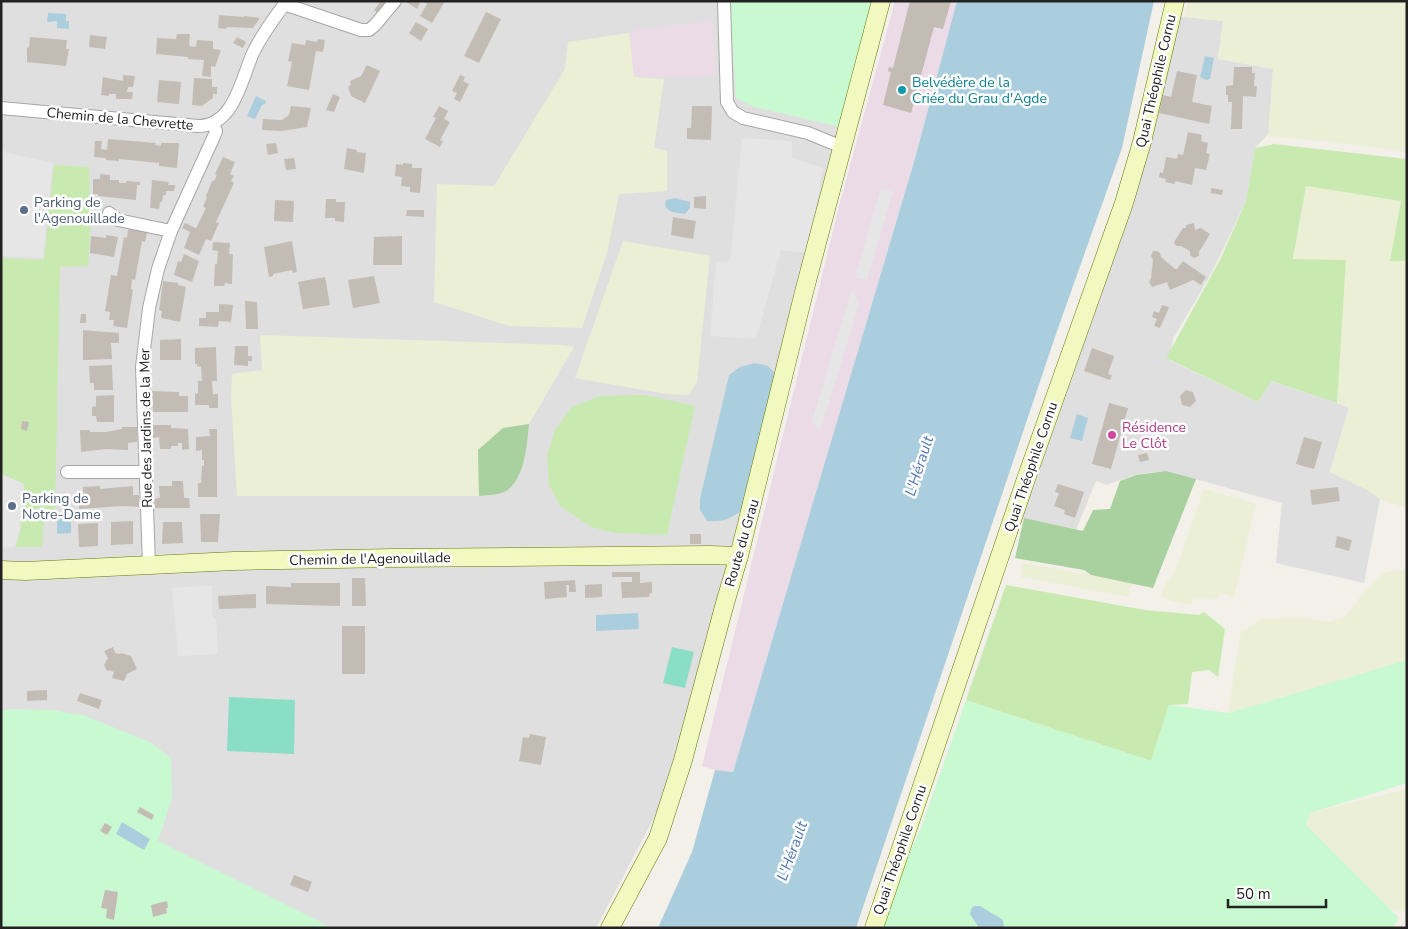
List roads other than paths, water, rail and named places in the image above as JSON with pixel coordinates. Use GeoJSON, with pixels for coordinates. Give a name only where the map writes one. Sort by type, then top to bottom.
{"type":"FeatureCollection","features":[{"type":"Feature","properties":{"kind":"street"},"geometry":{"type":"LineString","coordinates":[[286,3],[361,30],[369,30],[395,1]]}},
{"type":"Feature","properties":{"kind":"street"},"geometry":{"type":"LineString","coordinates":[[724,1],[728,102],[733,112],[743,118],[808,133],[842,147]]}},
{"type":"Feature","properties":{"kind":"street","name":"Route du Grau"},"geometry":{"type":"LineString","coordinates":[[610,928],[658,838],[683,760],[739,556],[804,292],[881,1]]}},
{"type":"Feature","properties":{"kind":"street","name":"Quai Théophile Cornu"},"geometry":{"type":"LineString","coordinates":[[874,928],[1026,479],[1124,203],[1142,142],[1175,1]]}},
{"type":"Feature","properties":{"kind":"street","name":"Chemin de la Chevrette"},"geometry":{"type":"LineString","coordinates":[[1,108],[198,126],[213,124],[226,112],[237,93],[265,30],[286,3]]}},
{"type":"Feature","properties":{"kind":"street","name":"Rue des Jardins de la Mer"},"geometry":{"type":"LineString","coordinates":[[149,565],[144,472],[142,368],[149,308],[158,269],[171,231],[215,134],[216,131],[213,124]]}},
{"type":"Feature","properties":{"kind":"street"},"geometry":{"type":"LineString","coordinates":[[109,214],[118,220],[171,231]]}},
{"type":"Feature","properties":{"kind":"street"},"geometry":{"type":"LineString","coordinates":[[67,472],[144,472]]}},
{"type":"Feature","properties":{"kind":"street","name":"Chemin de l'Agenouillade"},"geometry":{"type":"LineString","coordinates":[[1,570],[26,571],[234,561],[739,556]]}},
{"type":"Feature","properties":{"kind":"water","name":"L'Hérault"},"geometry":{"type":"Polygon","coordinates":[[[957,1],[1154,1],[1122,148],[1056,334],[856,928],[658,928],[692,852],[715,770],[733,772],[914,162],[957,1]]]}},
{"type":"Feature","properties":{"kind":"water"},"geometry":{"type":"Polygon","coordinates":[[[48,13],[66,14],[66,21],[69,21],[69,29],[57,28],[57,21],[47,22],[48,13]]]}},
{"type":"Feature","properties":{"kind":"water"},"geometry":{"type":"Polygon","coordinates":[[[1205,56],[1214,58],[1210,79],[1206,80],[1200,77],[1205,56]]]}},
{"type":"Feature","properties":{"kind":"water"},"geometry":{"type":"Polygon","coordinates":[[[256,96],[266,101],[255,119],[247,116],[256,96]]]}},
{"type":"Feature","properties":{"kind":"water"},"geometry":{"type":"Polygon","coordinates":[[[675,198],[690,202],[690,208],[685,214],[671,211],[666,207],[666,200],[675,198]]]}},
{"type":"Feature","properties":{"kind":"water"},"geometry":{"type":"Polygon","coordinates":[[[755,363],[768,366],[777,375],[742,510],[725,520],[707,521],[700,510],[700,499],[729,375],[740,367],[755,363]]]}},
{"type":"Feature","properties":{"kind":"water"},"geometry":{"type":"Polygon","coordinates":[[[1077,414],[1088,418],[1082,441],[1070,438],[1077,414]]]}},
{"type":"Feature","properties":{"kind":"water"},"geometry":{"type":"Polygon","coordinates":[[[71,518],[71,533],[57,534],[57,519],[71,518]]]}},
{"type":"Feature","properties":{"kind":"water"},"geometry":{"type":"Polygon","coordinates":[[[638,613],[639,629],[596,631],[596,615],[638,613]]]}},
{"type":"Feature","properties":{"kind":"water"},"geometry":{"type":"Polygon","coordinates":[[[122,822],[150,839],[144,850],[116,834],[122,822]]]}},
{"type":"Feature","properties":{"kind":"water"},"geometry":{"type":"Polygon","coordinates":[[[974,906],[980,906],[1003,920],[1004,928],[979,928],[970,914],[974,906]]]}},
{"type":"Feature","properties":{"kind":"place","name":"Belvédère de la Criée du Grau d'Agde"},"geometry":{"type":"Point","coordinates":[902,90]}},
{"type":"Feature","properties":{"kind":"place","name":"Parking de l'Agenouillade"},"geometry":{"type":"Point","coordinates":[24,210]}},
{"type":"Feature","properties":{"kind":"place","name":"Résidence Le Clôt"},"geometry":{"type":"Point","coordinates":[1112,435]}},
{"type":"Feature","properties":{"kind":"place","name":"Parking de Notre-Dame"},"geometry":{"type":"Point","coordinates":[12,506]}}]}
